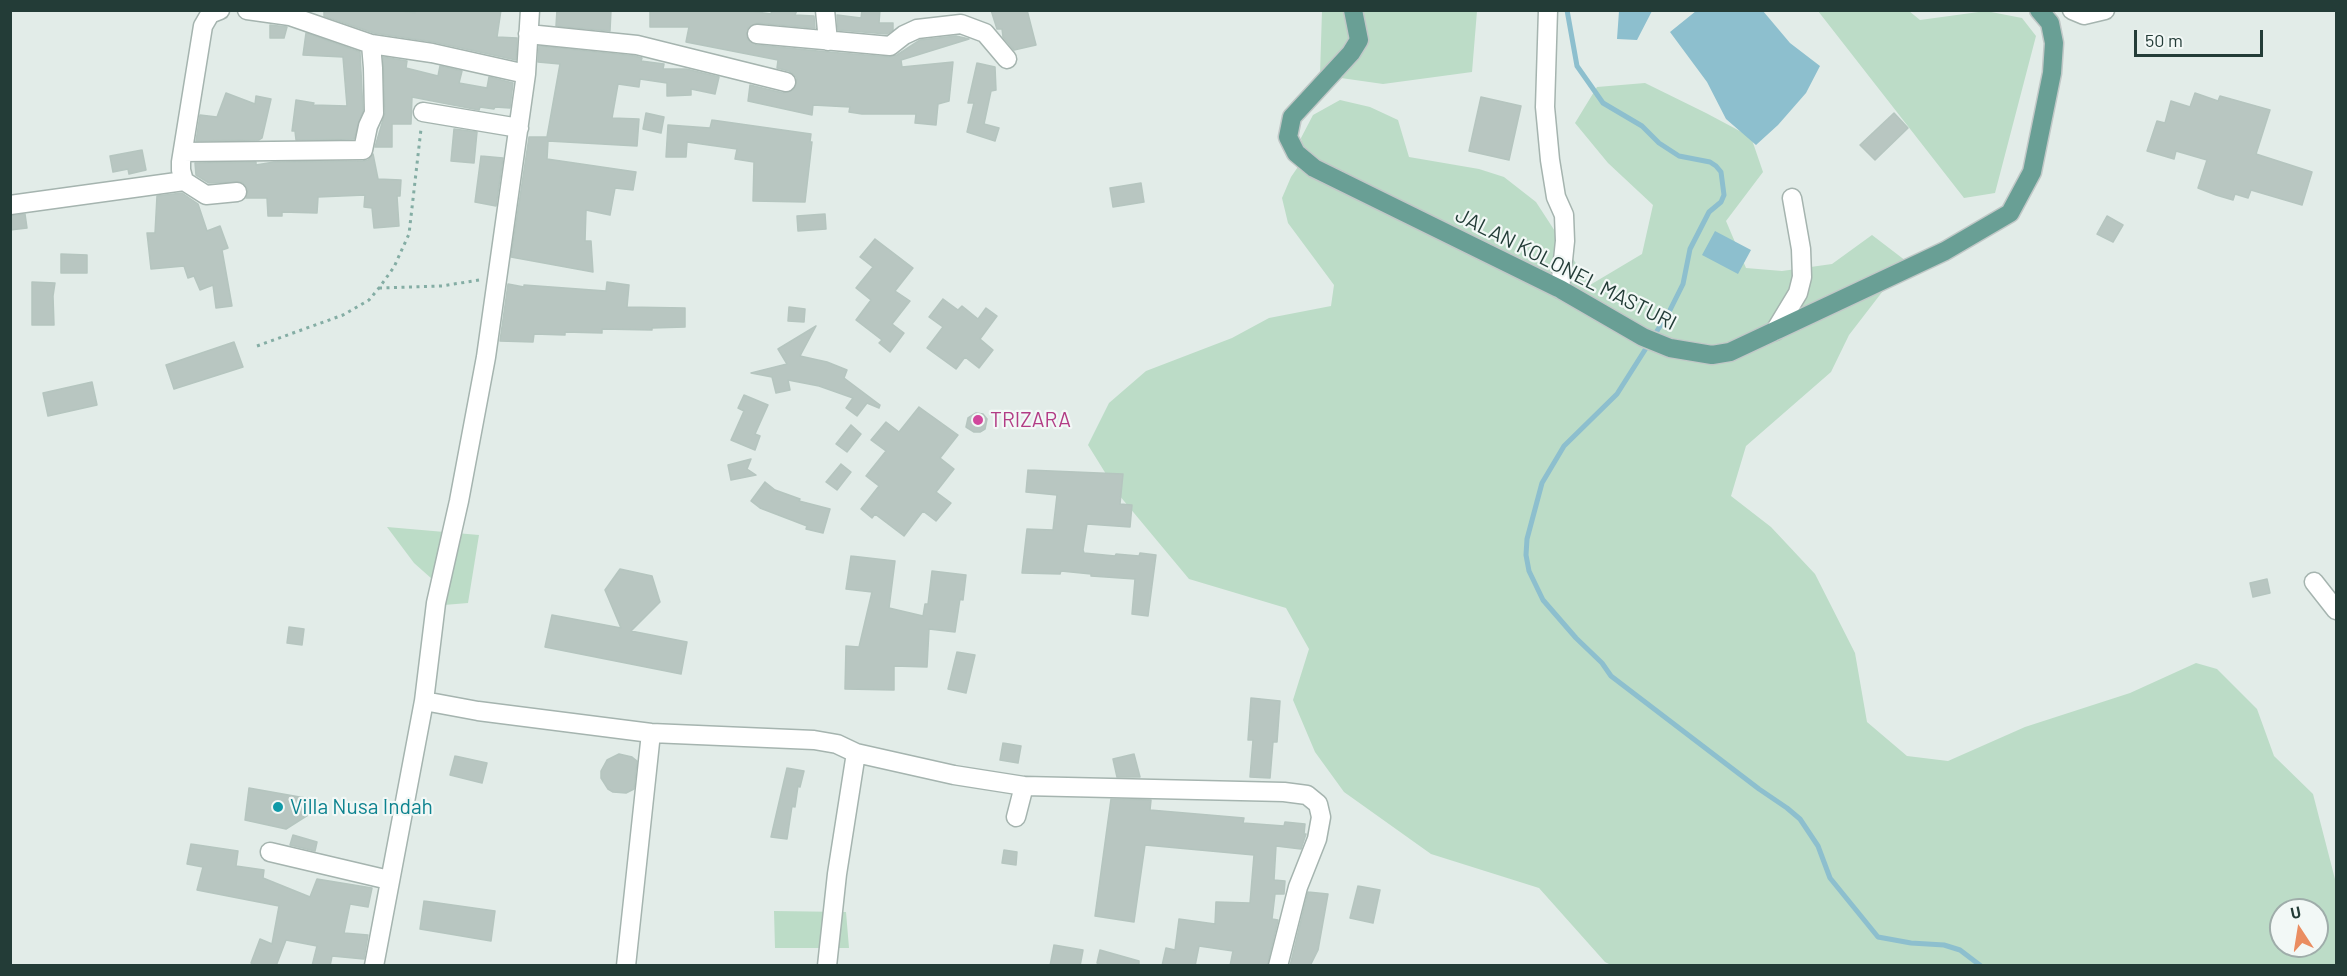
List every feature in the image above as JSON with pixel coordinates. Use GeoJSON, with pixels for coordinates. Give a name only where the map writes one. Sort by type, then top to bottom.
{"type":"FeatureCollection","features":[{"type":"Feature","properties":{"kind":"main road","name":"JALAN KOLONEL MASTURI"},"geometry":{"type":"LineString","coordinates":[[1353,10],[1359,40],[1351,53],[1292,117],[1288,137],[1296,153],[1314,168],[1560,289],[1643,337],[1670,348],[1712,355],[1730,352],[1945,251],[2010,213],[2032,172],[2052,73],[2054,43],[2050,23],[2038,10]]}},
{"type":"Feature","properties":{"kind":"street"},"geometry":{"type":"LineString","coordinates":[[184,181],[181,162],[204,22],[210,14],[220,10]]}},
{"type":"Feature","properties":{"kind":"street"},"geometry":{"type":"LineString","coordinates":[[247,10],[290,16],[370,44],[432,52],[526,74]]}},
{"type":"Feature","properties":{"kind":"street"},"geometry":{"type":"LineString","coordinates":[[374,966],[424,701],[436,603],[459,501],[484,368],[526,74],[530,10]]}},
{"type":"Feature","properties":{"kind":"street"},"geometry":{"type":"LineString","coordinates":[[825,10],[828,41]]}},
{"type":"Feature","properties":{"kind":"street"},"geometry":{"type":"LineString","coordinates":[[1548,10],[1545,107],[1556,197],[1564,215],[1565,241],[1560,289]]}},
{"type":"Feature","properties":{"kind":"street"},"geometry":{"type":"LineString","coordinates":[[2072,10],[2084,15],[2105,10]]}},
{"type":"Feature","properties":{"kind":"street"},"geometry":{"type":"LineString","coordinates":[[757,34],[890,46],[904,35],[917,29],[961,24],[985,33],[1007,59]]}},
{"type":"Feature","properties":{"kind":"street"},"geometry":{"type":"LineString","coordinates":[[528,33],[636,45],[786,82]]}},
{"type":"Feature","properties":{"kind":"street"},"geometry":{"type":"LineString","coordinates":[[183,152],[363,150],[368,126],[374,113],[370,44]]}},
{"type":"Feature","properties":{"kind":"street"},"geometry":{"type":"LineString","coordinates":[[423,112],[519,128]]}},
{"type":"Feature","properties":{"kind":"street"},"geometry":{"type":"LineString","coordinates":[[10,205],[184,181],[206,195],[237,192]]}},
{"type":"Feature","properties":{"kind":"street"},"geometry":{"type":"LineString","coordinates":[[1775,331],[1798,293],[1802,277],[1801,249],[1792,198]]}},
{"type":"Feature","properties":{"kind":"street"},"geometry":{"type":"LineString","coordinates":[[2314,582],[2337,610]]}},
{"type":"Feature","properties":{"kind":"street"},"geometry":{"type":"LineString","coordinates":[[424,701],[478,711],[651,733],[814,740],[837,744],[856,753],[954,775],[1024,786],[1284,792],[1307,795],[1318,804],[1322,818],[1317,839],[1298,887],[1278,966]]}},
{"type":"Feature","properties":{"kind":"street"},"geometry":{"type":"LineString","coordinates":[[626,966],[651,733]]}},
{"type":"Feature","properties":{"kind":"street"},"geometry":{"type":"LineString","coordinates":[[827,966],[837,874],[856,753]]}},
{"type":"Feature","properties":{"kind":"street"},"geometry":{"type":"LineString","coordinates":[[1016,818],[1024,786]]}},
{"type":"Feature","properties":{"kind":"street"},"geometry":{"type":"LineString","coordinates":[[270,852],[389,880]]}},
{"type":"Feature","properties":{"kind":"path"},"geometry":{"type":"LineString","coordinates":[[257,346],[344,315],[369,300],[379,288],[393,267],[409,234],[423,112]]}},
{"type":"Feature","properties":{"kind":"path"},"geometry":{"type":"LineString","coordinates":[[379,288],[442,286],[497,277]]}},
{"type":"Feature","properties":{"kind":"green space"},"geometry":{"type":"Polygon","coordinates":[[[1322,11],[1477,11],[1472,72],[1383,84],[1320,75],[1322,11]]]}},
{"type":"Feature","properties":{"kind":"green space"},"geometry":{"type":"Polygon","coordinates":[[[1818,11],[1909,11],[1920,20],[1986,11],[2022,18],[2036,36],[1995,193],[1964,198],[1818,11]]]}},
{"type":"Feature","properties":{"kind":"green space"},"geometry":{"type":"Polygon","coordinates":[[[1645,83],[1751,137],[1763,172],[1726,221],[1746,268],[1782,271],[1832,264],[1872,235],[1906,261],[1849,335],[1831,372],[1746,446],[1731,496],[1771,527],[1815,574],[1855,653],[1867,722],[1907,756],[1948,761],[2025,727],[2130,693],[2196,663],[2217,669],[2257,709],[2274,756],[2313,794],[2336,883],[2336,965],[1611,965],[1605,962],[1539,888],[1431,854],[1344,792],[1315,752],[1293,700],[1309,649],[1286,608],[1189,579],[1119,495],[1088,445],[1109,403],[1146,371],[1232,338],[1269,318],[1331,306],[1334,285],[1288,223],[1282,198],[1291,177],[1304,158],[1301,138],[1313,115],[1340,100],[1370,107],[1398,120],[1409,157],[1479,169],[1504,177],[1536,202],[1590,285],[1642,254],[1653,205],[1608,163],[1575,123],[1597,87],[1645,83]]]}},
{"type":"Feature","properties":{"kind":"green space"},"geometry":{"type":"Polygon","coordinates":[[[387,527],[479,535],[468,603],[444,605],[432,579],[414,563],[387,527]]]}},
{"type":"Feature","properties":{"kind":"green space"},"geometry":{"type":"Polygon","coordinates":[[[774,911],[846,912],[849,948],[775,948],[774,911]]]}},
{"type":"Feature","properties":{"kind":"water"},"geometry":{"type":"Polygon","coordinates":[[[1619,11],[1652,11],[1637,40],[1617,39],[1619,11]]]}},
{"type":"Feature","properties":{"kind":"water"},"geometry":{"type":"Polygon","coordinates":[[[1696,11],[1763,11],[1790,43],[1820,66],[1806,93],[1778,125],[1756,145],[1726,119],[1707,82],[1670,32],[1696,11]]]}},
{"type":"Feature","properties":{"kind":"water"},"geometry":{"type":"Polygon","coordinates":[[[1715,231],[1751,250],[1738,274],[1702,255],[1715,231]]]}},
{"type":"Feature","properties":{"kind":"building"},"geometry":{"type":"Polygon","coordinates":[[[324,10],[394,10],[415,13],[415,10],[501,10],[497,37],[517,38],[516,60],[434,42],[374,33],[324,16],[324,10]]]}},
{"type":"Feature","properties":{"kind":"building"},"geometry":{"type":"Polygon","coordinates":[[[557,10],[611,10],[610,31],[556,26],[557,10]]]}},
{"type":"Feature","properties":{"kind":"building"},"geometry":{"type":"Polygon","coordinates":[[[650,10],[742,10],[771,14],[772,10],[797,10],[795,15],[814,16],[815,28],[757,23],[748,28],[747,39],[756,45],[828,52],[889,57],[897,55],[920,40],[956,36],[969,39],[901,60],[902,67],[953,62],[949,101],[938,104],[936,125],[915,123],[916,114],[862,114],[849,112],[850,107],[813,105],[812,115],[748,101],[750,85],[783,93],[794,89],[797,78],[789,71],[777,68],[778,60],[686,42],[689,27],[650,27],[650,10]]]}},
{"type":"Feature","properties":{"kind":"building"},"geometry":{"type":"Polygon","coordinates":[[[862,10],[880,10],[879,23],[893,23],[893,30],[887,34],[838,30],[837,15],[861,18],[862,10]]]}},
{"type":"Feature","properties":{"kind":"building"},"geometry":{"type":"Polygon","coordinates":[[[991,10],[1027,10],[1036,45],[1014,50],[1003,37],[1002,29],[997,29],[991,10]]]}},
{"type":"Feature","properties":{"kind":"building"},"geometry":{"type":"Polygon","coordinates":[[[270,25],[287,27],[284,38],[270,38],[270,25]]]}},
{"type":"Feature","properties":{"kind":"building"},"geometry":{"type":"Polygon","coordinates":[[[306,33],[360,52],[363,111],[354,139],[296,140],[295,131],[292,131],[296,100],[314,103],[313,105],[347,106],[343,57],[303,55],[306,33]]]}},
{"type":"Feature","properties":{"kind":"building"},"geometry":{"type":"Polygon","coordinates":[[[539,46],[635,56],[642,58],[641,61],[664,64],[663,69],[686,69],[719,77],[715,94],[691,89],[691,95],[667,96],[667,83],[640,79],[639,87],[618,84],[612,118],[639,119],[637,146],[548,141],[547,159],[636,172],[633,190],[615,188],[610,215],[586,210],[585,241],[591,241],[593,272],[511,257],[529,137],[547,137],[560,64],[538,62],[539,46]]]}},
{"type":"Feature","properties":{"kind":"building"},"geometry":{"type":"Polygon","coordinates":[[[383,57],[407,61],[406,68],[438,76],[440,66],[462,71],[459,83],[487,88],[489,77],[513,83],[510,108],[480,107],[479,110],[412,97],[411,124],[392,124],[392,147],[375,147],[385,113],[383,57]]]}},
{"type":"Feature","properties":{"kind":"building"},"geometry":{"type":"Polygon","coordinates":[[[977,63],[995,67],[996,90],[991,91],[984,124],[999,128],[995,141],[967,132],[974,103],[968,103],[977,63]]]}},
{"type":"Feature","properties":{"kind":"building"},"geometry":{"type":"Polygon","coordinates":[[[226,93],[255,104],[256,96],[271,99],[262,138],[259,140],[196,141],[200,115],[217,117],[226,93]]]}},
{"type":"Feature","properties":{"kind":"building"},"geometry":{"type":"Polygon","coordinates":[[[2195,93],[2218,101],[2220,96],[2270,110],[2256,154],[2312,172],[2302,205],[2251,190],[2248,198],[2235,194],[2233,200],[2216,195],[2198,188],[2207,160],[2176,151],[2174,159],[2147,151],[2157,121],[2165,123],[2171,101],[2190,107],[2195,93]]]}},
{"type":"Feature","properties":{"kind":"building"},"geometry":{"type":"Polygon","coordinates":[[[1481,97],[1521,106],[1509,160],[1469,151],[1481,97]]]}},
{"type":"Feature","properties":{"kind":"building"},"geometry":{"type":"Polygon","coordinates":[[[646,113],[664,117],[661,133],[643,129],[646,113]]]}},
{"type":"Feature","properties":{"kind":"building"},"geometry":{"type":"Polygon","coordinates":[[[1894,113],[1908,128],[1875,160],[1860,145],[1894,113]]]}},
{"type":"Feature","properties":{"kind":"building"},"geometry":{"type":"Polygon","coordinates":[[[712,120],[811,134],[805,202],[753,201],[754,162],[735,159],[737,149],[687,142],[686,157],[666,157],[668,125],[710,128],[712,120]]]}},
{"type":"Feature","properties":{"kind":"building"},"geometry":{"type":"Polygon","coordinates":[[[454,129],[477,132],[474,163],[451,161],[454,129]]]}},
{"type":"Feature","properties":{"kind":"building"},"geometry":{"type":"Polygon","coordinates":[[[142,150],[146,170],[129,174],[128,169],[113,172],[110,156],[142,150]]]}},
{"type":"Feature","properties":{"kind":"building"},"geometry":{"type":"Polygon","coordinates":[[[373,154],[378,179],[401,180],[400,196],[397,196],[399,226],[374,228],[372,208],[364,207],[365,195],[318,197],[317,213],[282,212],[282,216],[268,216],[267,198],[246,198],[248,190],[242,182],[209,183],[196,175],[195,163],[256,162],[256,165],[274,162],[363,161],[368,160],[373,154]]]}},
{"type":"Feature","properties":{"kind":"building"},"geometry":{"type":"Polygon","coordinates":[[[481,156],[503,158],[496,206],[475,202],[481,156]]]}},
{"type":"Feature","properties":{"kind":"building"},"geometry":{"type":"Polygon","coordinates":[[[1141,183],[1144,202],[1113,207],[1110,188],[1141,183]]]}},
{"type":"Feature","properties":{"kind":"building"},"geometry":{"type":"Polygon","coordinates":[[[182,193],[198,204],[207,231],[220,226],[228,248],[222,250],[232,306],[216,308],[213,285],[200,290],[194,276],[188,278],[184,266],[151,269],[147,233],[155,233],[157,196],[182,193]]]}},
{"type":"Feature","properties":{"kind":"building"},"geometry":{"type":"Polygon","coordinates":[[[25,214],[27,228],[10,230],[10,216],[25,214]]]}},
{"type":"Feature","properties":{"kind":"building"},"geometry":{"type":"Polygon","coordinates":[[[825,214],[826,229],[798,231],[797,216],[825,214]]]}},
{"type":"Feature","properties":{"kind":"building"},"geometry":{"type":"Polygon","coordinates":[[[2107,216],[2123,225],[2113,242],[2097,234],[2107,216]]]}},
{"type":"Feature","properties":{"kind":"building"},"geometry":{"type":"Polygon","coordinates":[[[875,239],[913,268],[895,291],[910,301],[892,324],[904,333],[890,352],[879,343],[882,340],[856,320],[871,300],[856,288],[873,267],[860,257],[875,239]]]}},
{"type":"Feature","properties":{"kind":"building"},"geometry":{"type":"Polygon","coordinates":[[[61,254],[87,255],[87,273],[61,273],[61,254]]]}},
{"type":"Feature","properties":{"kind":"building"},"geometry":{"type":"Polygon","coordinates":[[[32,282],[55,283],[54,325],[32,325],[32,282]]]}},
{"type":"Feature","properties":{"kind":"building"},"geometry":{"type":"Polygon","coordinates":[[[607,282],[629,285],[627,307],[685,308],[685,327],[652,328],[652,330],[602,329],[602,333],[565,332],[565,335],[534,334],[533,342],[500,341],[508,284],[524,287],[524,285],[606,291],[607,282]]]}},
{"type":"Feature","properties":{"kind":"building"},"geometry":{"type":"Polygon","coordinates":[[[943,299],[958,310],[962,306],[978,319],[986,308],[997,316],[980,339],[993,350],[979,368],[965,357],[956,369],[927,348],[943,327],[929,317],[943,299]]]}},
{"type":"Feature","properties":{"kind":"building"},"geometry":{"type":"Polygon","coordinates":[[[789,307],[805,309],[804,322],[788,321],[789,307]]]}},
{"type":"Feature","properties":{"kind":"building"},"geometry":{"type":"Polygon","coordinates":[[[816,326],[800,356],[827,362],[847,370],[844,378],[880,405],[879,408],[867,403],[857,416],[846,408],[853,398],[819,386],[788,380],[790,390],[776,393],[772,377],[751,373],[787,364],[778,349],[816,326]]]}},
{"type":"Feature","properties":{"kind":"building"},"geometry":{"type":"Polygon","coordinates":[[[234,342],[243,367],[174,389],[166,365],[234,342]]]}},
{"type":"Feature","properties":{"kind":"building"},"geometry":{"type":"Polygon","coordinates":[[[92,382],[97,405],[48,416],[43,393],[92,382]]]}},
{"type":"Feature","properties":{"kind":"building"},"geometry":{"type":"Polygon","coordinates":[[[744,395],[768,405],[755,434],[760,436],[755,450],[731,440],[744,411],[738,408],[744,395]]]}},
{"type":"Feature","properties":{"kind":"building"},"geometry":{"type":"Polygon","coordinates":[[[919,407],[958,435],[940,458],[954,469],[936,492],[951,503],[936,521],[923,511],[904,536],[875,514],[872,518],[861,509],[879,486],[866,476],[886,451],[871,440],[886,422],[899,432],[919,407]]]}},
{"type":"Feature","properties":{"kind":"building","name":"TRIZARA"},"geometry":{"type":"Polygon","coordinates":[[[976,413],[983,414],[987,419],[985,429],[980,432],[974,432],[966,427],[968,418],[976,413]]]}},
{"type":"Feature","properties":{"kind":"building"},"geometry":{"type":"Polygon","coordinates":[[[851,425],[861,434],[847,452],[836,444],[851,425]]]}},
{"type":"Feature","properties":{"kind":"building"},"geometry":{"type":"Polygon","coordinates":[[[751,459],[747,469],[756,475],[731,480],[728,465],[751,459]]]}},
{"type":"Feature","properties":{"kind":"building"},"geometry":{"type":"Polygon","coordinates":[[[841,464],[851,472],[837,490],[826,482],[841,464]]]}},
{"type":"Feature","properties":{"kind":"building"},"geometry":{"type":"Polygon","coordinates":[[[1028,470],[1123,474],[1120,504],[1132,505],[1130,527],[1087,524],[1083,550],[1084,553],[1115,556],[1116,554],[1139,556],[1140,553],[1156,555],[1148,616],[1132,614],[1135,579],[1061,571],[1060,574],[1022,573],[1027,529],[1053,530],[1057,495],[1026,492],[1028,470]]]}},
{"type":"Feature","properties":{"kind":"building"},"geometry":{"type":"Polygon","coordinates":[[[765,482],[775,490],[800,499],[799,501],[830,509],[823,533],[806,529],[807,526],[760,508],[751,501],[765,482]]]}},
{"type":"Feature","properties":{"kind":"building"},"geometry":{"type":"Polygon","coordinates":[[[851,556],[895,561],[889,608],[923,616],[925,604],[928,604],[932,571],[966,575],[955,632],[929,629],[927,667],[894,666],[894,690],[845,689],[846,646],[859,647],[872,592],[846,589],[851,556]]]}},
{"type":"Feature","properties":{"kind":"building"},"geometry":{"type":"Polygon","coordinates":[[[620,569],[652,576],[660,602],[631,631],[687,642],[681,674],[545,647],[552,615],[621,628],[605,590],[620,569]]]}},
{"type":"Feature","properties":{"kind":"building"},"geometry":{"type":"Polygon","coordinates":[[[2267,579],[2270,593],[2253,597],[2250,583],[2267,579]]]}},
{"type":"Feature","properties":{"kind":"building"},"geometry":{"type":"Polygon","coordinates":[[[289,627],[304,629],[302,645],[287,643],[289,627]]]}},
{"type":"Feature","properties":{"kind":"building"},"geometry":{"type":"Polygon","coordinates":[[[957,652],[975,655],[966,693],[948,689],[957,652]]]}},
{"type":"Feature","properties":{"kind":"building"},"geometry":{"type":"Polygon","coordinates":[[[1251,698],[1280,701],[1277,742],[1273,742],[1270,778],[1250,777],[1253,740],[1248,740],[1251,698]]]}},
{"type":"Feature","properties":{"kind":"building"},"geometry":{"type":"Polygon","coordinates":[[[1003,743],[1021,746],[1018,763],[1000,760],[1003,743]]]}},
{"type":"Feature","properties":{"kind":"building"},"geometry":{"type":"Polygon","coordinates":[[[619,754],[632,757],[637,761],[634,789],[626,793],[613,792],[608,789],[601,778],[601,771],[607,760],[619,754]]]}},
{"type":"Feature","properties":{"kind":"building"},"geometry":{"type":"Polygon","coordinates":[[[1134,754],[1140,777],[1117,777],[1113,759],[1134,754]]]}},
{"type":"Feature","properties":{"kind":"building"},"geometry":{"type":"Polygon","coordinates":[[[455,756],[487,763],[482,783],[450,775],[455,756]]]}},
{"type":"Feature","properties":{"kind":"building"},"geometry":{"type":"Polygon","coordinates":[[[787,768],[804,771],[800,787],[798,786],[795,807],[792,806],[787,839],[771,837],[787,768]]]}},
{"type":"Feature","properties":{"kind":"building","name":"Villa Nusa Indah"},"geometry":{"type":"Polygon","coordinates":[[[249,788],[311,799],[308,815],[286,829],[245,820],[249,788]]]}},
{"type":"Feature","properties":{"kind":"building"},"geometry":{"type":"Polygon","coordinates":[[[1111,799],[1151,800],[1150,810],[1244,818],[1243,823],[1284,826],[1285,822],[1305,824],[1304,834],[1306,834],[1301,849],[1276,846],[1274,880],[1285,881],[1284,894],[1275,894],[1272,919],[1278,920],[1267,966],[1230,966],[1233,951],[1199,946],[1195,966],[1162,966],[1166,948],[1175,950],[1179,919],[1215,924],[1216,902],[1250,903],[1254,855],[1145,845],[1134,922],[1095,916],[1111,799]]]}},
{"type":"Feature","properties":{"kind":"building"},"geometry":{"type":"Polygon","coordinates":[[[293,835],[317,842],[315,851],[290,845],[293,835]]]}},
{"type":"Feature","properties":{"kind":"building"},"geometry":{"type":"Polygon","coordinates":[[[191,844],[238,851],[236,866],[264,870],[263,878],[310,897],[317,879],[372,888],[368,907],[350,904],[344,933],[368,935],[364,959],[332,956],[330,966],[312,966],[317,946],[286,940],[276,966],[259,966],[251,963],[260,939],[272,944],[279,906],[197,890],[203,867],[187,864],[191,844]]]}},
{"type":"Feature","properties":{"kind":"building"},"geometry":{"type":"Polygon","coordinates":[[[1004,850],[1017,852],[1016,865],[1002,863],[1004,850]]]}},
{"type":"Feature","properties":{"kind":"building"},"geometry":{"type":"Polygon","coordinates":[[[1358,886],[1380,890],[1373,923],[1350,918],[1358,886]]]}},
{"type":"Feature","properties":{"kind":"building"},"geometry":{"type":"Polygon","coordinates":[[[1308,892],[1328,894],[1318,950],[1310,966],[1290,966],[1308,892]]]}},
{"type":"Feature","properties":{"kind":"building"},"geometry":{"type":"Polygon","coordinates":[[[424,901],[495,911],[491,941],[420,929],[424,901]]]}},
{"type":"Feature","properties":{"kind":"building"},"geometry":{"type":"Polygon","coordinates":[[[1054,945],[1083,950],[1080,966],[1050,966],[1054,945]]]}},
{"type":"Feature","properties":{"kind":"building"},"geometry":{"type":"Polygon","coordinates":[[[1100,950],[1139,961],[1139,966],[1106,966],[1097,963],[1100,950]]]}},
{"type":"Feature","properties":{"kind":"waterway"},"geometry":{"type":"LineString","coordinates":[[1567,10],[1577,66],[1603,103],[1642,126],[1659,143],[1679,156],[1710,162],[1716,166],[1721,172],[1724,195],[1721,202],[1709,212],[1690,249],[1683,284],[1669,312],[1617,394],[1564,446],[1542,483],[1527,539],[1526,555],[1529,571],[1543,600],[1576,638],[1602,663],[1611,676],[1800,819],[1818,846],[1830,878],[1878,937],[1911,943],[1944,945],[1960,950],[1981,966]]}},
{"type":"Feature","properties":{"kind":"place","name":"TRIZARA"},"geometry":{"type":"Point","coordinates":[978,420]}},
{"type":"Feature","properties":{"kind":"place","name":"Villa Nusa Indah"},"geometry":{"type":"Point","coordinates":[278,807]}}]}
